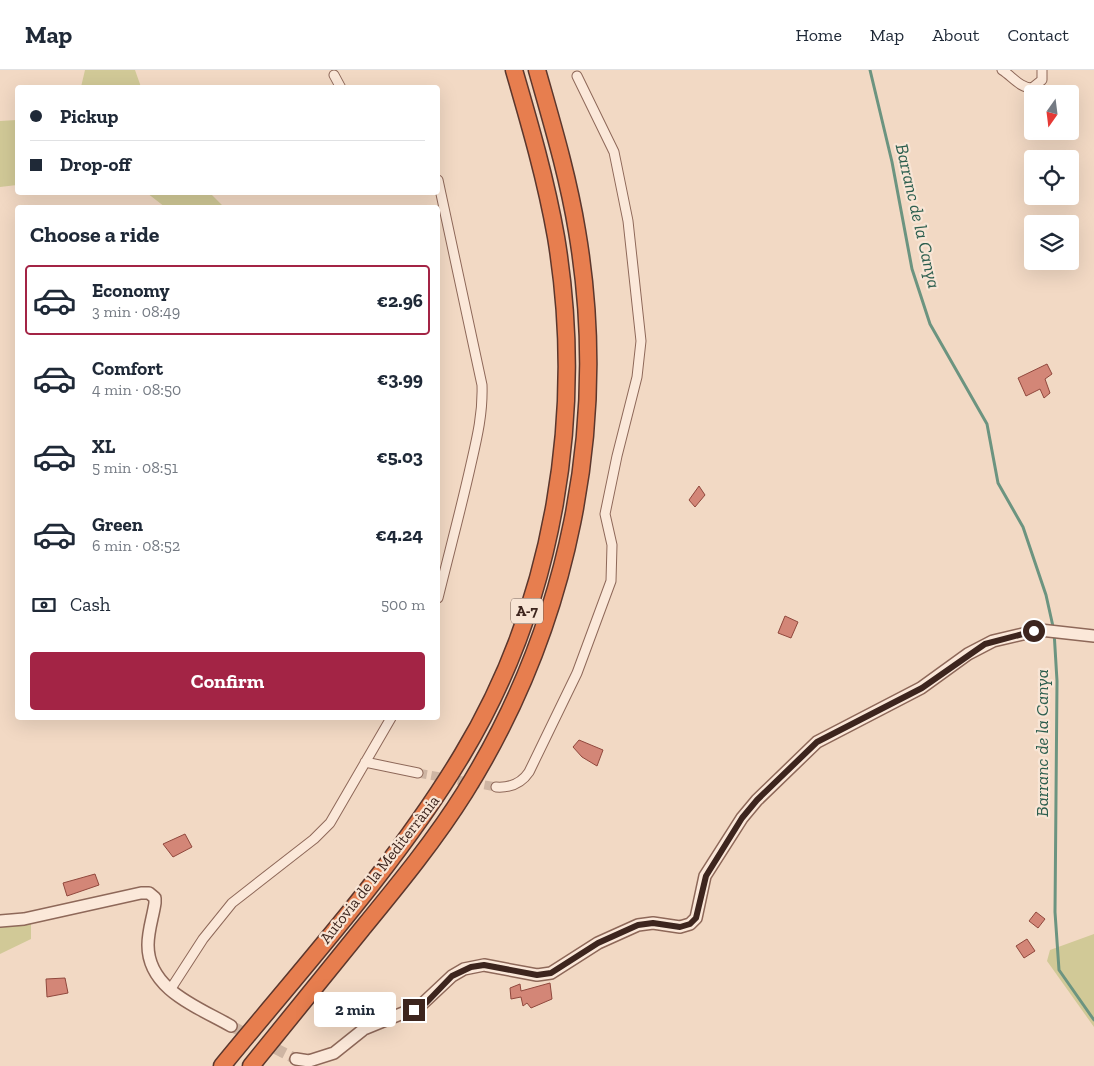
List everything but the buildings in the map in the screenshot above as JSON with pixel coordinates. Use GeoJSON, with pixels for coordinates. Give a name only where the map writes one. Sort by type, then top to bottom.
{"type":"FeatureCollection","features":[{"type":"Feature","properties":{"kind":"highway","name":"Autovia de la Mediterrània"},"geometry":{"type":"LineString","coordinates":[[222,1066],[388,863],[448,777],[477,730],[500,683],[536,582],[555,505],[562,451],[567,372],[566,319],[552,212],[514,70]]}},
{"type":"Feature","properties":{"kind":"highway","name":"Autovia de la Mediterrània"},"geometry":{"type":"LineString","coordinates":[[251,1066],[407,874],[464,792],[504,724],[536,650],[554,600],[571,530],[582,470],[587,416],[588,337],[581,257],[572,206],[536,70]]}},
{"type":"Feature","properties":{"kind":"street"},"geometry":{"type":"LineString","coordinates":[[1002,70],[1013,76],[1023,87],[1032,88],[1042,80],[1042,70]]}},
{"type":"Feature","properties":{"kind":"street"},"geometry":{"type":"LineString","coordinates":[[334,75],[339,85]]}},
{"type":"Feature","properties":{"kind":"street"},"geometry":{"type":"LineString","coordinates":[[496,787],[510,787],[517,784],[529,772],[577,673],[611,581],[612,545],[605,514],[617,456],[637,377],[641,341],[628,221],[614,152],[577,76]]}},
{"type":"Feature","properties":{"kind":"street"},"geometry":{"type":"LineString","coordinates":[[440,189],[480,376],[482,398],[480,422],[466,488],[440,590]]}},
{"type":"Feature","properties":{"kind":"street"},"geometry":{"type":"LineString","coordinates":[[296,1059],[309,1060],[334,1053],[370,1026],[408,1013],[420,1006],[452,976],[464,969],[484,965],[537,975],[551,973],[598,943],[638,925],[653,923],[680,927],[690,924],[696,918],[706,876],[742,818],[757,800],[817,742],[922,688],[968,654],[993,641],[1040,630],[1094,636]]}},
{"type":"Feature","properties":{"kind":"street"},"geometry":{"type":"LineString","coordinates":[[170,990],[203,939],[232,903],[324,830],[336,815],[390,720]]}},
{"type":"Feature","properties":{"kind":"street"},"geometry":{"type":"LineString","coordinates":[[365,762],[418,773]]}},
{"type":"Feature","properties":{"kind":"street"},"geometry":{"type":"LineString","coordinates":[[0,921],[24,919],[141,893],[149,893],[155,898],[155,903],[148,946],[151,962],[157,976],[170,990],[231,1026]]}},
{"type":"Feature","properties":{"kind":"shaded area"},"geometry":{"type":"Polygon","coordinates":[[[85,70],[135,70],[140,85],[81,85],[85,70]]]}},
{"type":"Feature","properties":{"kind":"shaded area"},"geometry":{"type":"Polygon","coordinates":[[[15,120],[15,185],[0,187],[0,121],[15,120]]]}},
{"type":"Feature","properties":{"kind":"shaded area"},"geometry":{"type":"Polygon","coordinates":[[[150,195],[212,195],[222,205],[162,205],[150,195]]]}},
{"type":"Feature","properties":{"kind":"shaded area"},"geometry":{"type":"Polygon","coordinates":[[[31,924],[31,939],[0,954],[0,926],[31,924]]]}},
{"type":"Feature","properties":{"kind":"shaded area"},"geometry":{"type":"Polygon","coordinates":[[[1094,934],[1094,1027],[1047,961],[1050,950],[1094,934]]]}},
{"type":"Feature","properties":{"kind":"waterway","name":"Barranc de la Canya"},"geometry":{"type":"LineString","coordinates":[[870,70],[892,162],[912,269],[930,324],[987,424],[998,483],[1023,527],[1046,595],[1054,631],[1057,681],[1055,912],[1059,970],[1094,1020]]}},
{"type":"Feature","properties":{"kind":"tunnel"},"geometry":{"type":"LineString","coordinates":[[418,773],[496,787]]}},
{"type":"Feature","properties":{"kind":"tunnel"},"geometry":{"type":"LineString","coordinates":[[231,1026],[296,1059]]}},
{"type":"Feature","properties":{"kind":"route"},"geometry":{"type":"LineString","coordinates":[[414,1010],[426,1003],[452,976],[464,969],[484,965],[544,975],[556,971],[591,947],[631,927],[653,923],[680,927],[690,924],[696,918],[703,882],[742,818],[757,800],[817,742],[829,734],[922,688],[977,648],[993,641],[1034,631]]}}]}
